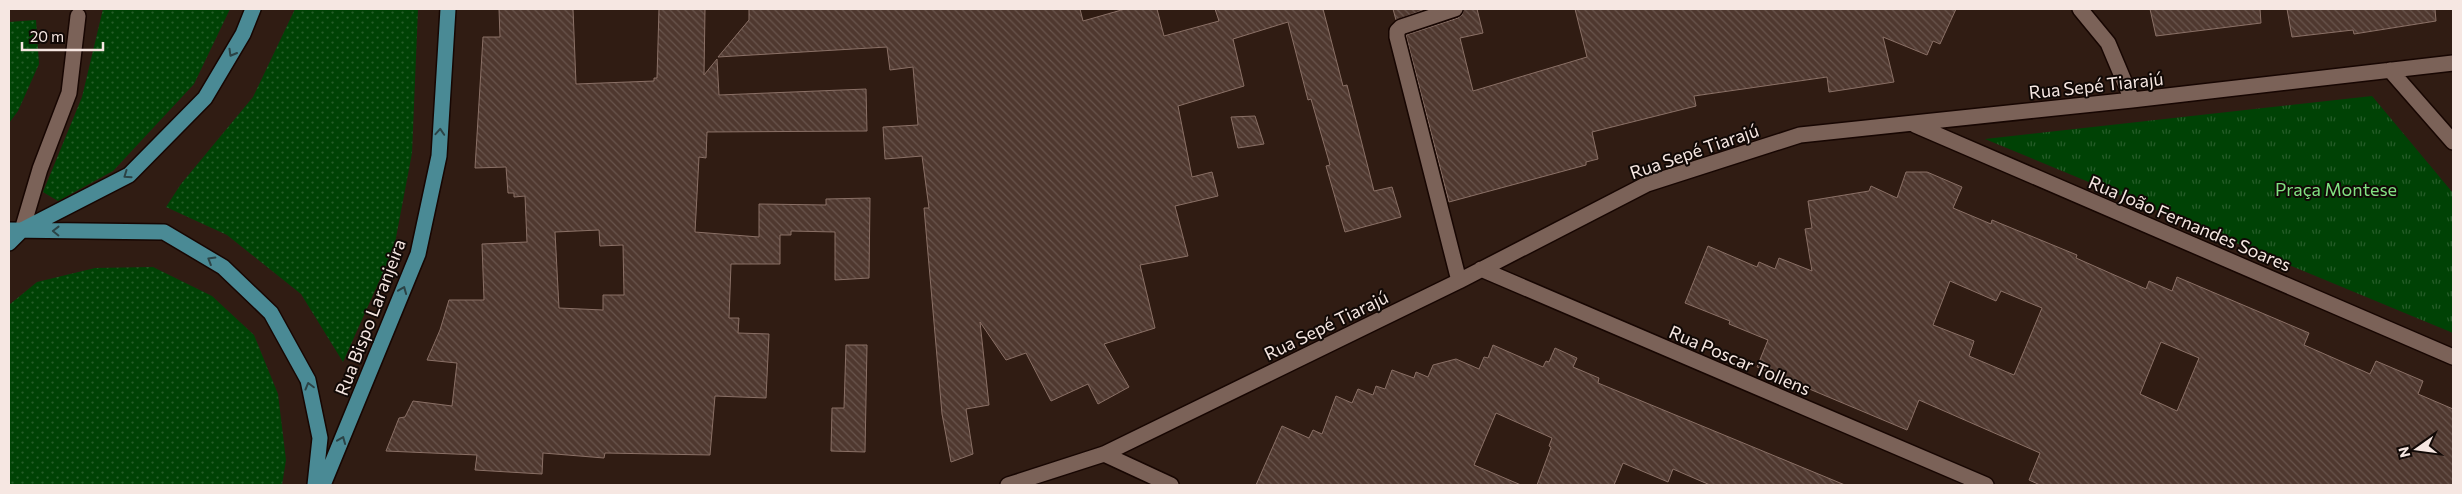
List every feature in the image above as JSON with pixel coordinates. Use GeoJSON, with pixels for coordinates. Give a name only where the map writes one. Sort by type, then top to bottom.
{"type":"FeatureCollection","features":[{"type":"Feature","properties":{"kind":"main road"},"geometry":{"type":"LineString","coordinates":[[9,243],[12,232],[129,175],[205,98],[243,34],[253,9]]}},
{"type":"Feature","properties":{"kind":"main road","name":"Rua Bispo Laranjeira"},"geometry":{"type":"LineString","coordinates":[[323,485],[418,254],[439,156],[448,9]]}},
{"type":"Feature","properties":{"kind":"main road"},"geometry":{"type":"LineString","coordinates":[[12,232],[164,232],[223,267],[271,313],[308,380],[320,438],[315,485]]}},
{"type":"Feature","properties":{"kind":"street"},"geometry":{"type":"LineString","coordinates":[[1456,9],[1402,27],[1397,31],[1397,37],[1459,281]]}},
{"type":"Feature","properties":{"kind":"street"},"geometry":{"type":"LineString","coordinates":[[2080,9],[2108,43],[2132,100]]}},
{"type":"Feature","properties":{"kind":"street"},"geometry":{"type":"LineString","coordinates":[[12,232],[40,169],[69,93],[78,16]]}},
{"type":"Feature","properties":{"kind":"street","name":"Rua Sepé Tiarajú"},"geometry":{"type":"LineString","coordinates":[[1008,485],[1104,454],[1459,281],[1647,184],[1800,135],[2132,100],[2453,63]]}},
{"type":"Feature","properties":{"kind":"street"},"geometry":{"type":"LineString","coordinates":[[2390,70],[2453,142]]}},
{"type":"Feature","properties":{"kind":"street","name":"Rua João Fernandes Soares"},"geometry":{"type":"LineString","coordinates":[[1913,124],[2453,357]]}},
{"type":"Feature","properties":{"kind":"street","name":"Rua Poscar Tollens"},"geometry":{"type":"LineString","coordinates":[[1480,269],[1986,485]]}},
{"type":"Feature","properties":{"kind":"street"},"geometry":{"type":"LineString","coordinates":[[1104,454],[1171,485]]}},
{"type":"Feature","properties":{"kind":"green space"},"geometry":{"type":"Polygon","coordinates":[[[103,9],[230,9],[194,84],[113,171],[58,201],[43,192],[82,97],[103,9]]]}},
{"type":"Feature","properties":{"kind":"green space"},"geometry":{"type":"Polygon","coordinates":[[[295,9],[418,9],[412,153],[394,248],[343,362],[301,294],[227,235],[166,207],[181,184],[253,97],[295,9]]]}},
{"type":"Feature","properties":{"kind":"green space"},"geometry":{"type":"Polygon","coordinates":[[[36,20],[39,64],[18,111],[9,123],[9,22],[36,20]]]}},
{"type":"Feature","properties":{"kind":"green space","name":"Praça Montese"},"geometry":{"type":"Polygon","coordinates":[[[2372,96],[2453,193],[2453,333],[1985,139],[2372,96]]]}},
{"type":"Feature","properties":{"kind":"green space"},"geometry":{"type":"Polygon","coordinates":[[[153,267],[212,296],[254,335],[278,394],[286,460],[282,485],[9,485],[9,305],[37,282],[95,268],[153,267]]]}},
{"type":"Feature","properties":{"kind":"building"},"geometry":{"type":"Polygon","coordinates":[[[499,9],[573,9],[576,84],[654,81],[654,78],[657,78],[659,9],[705,9],[704,75],[717,59],[719,95],[866,89],[867,131],[707,132],[706,158],[699,157],[695,232],[759,237],[759,204],[826,205],[826,199],[870,198],[869,278],[835,280],[835,232],[791,231],[791,235],[780,235],[780,264],[731,264],[729,318],[739,318],[738,333],[769,334],[766,398],[715,396],[710,455],[605,453],[604,458],[543,453],[542,474],[475,470],[477,455],[386,451],[399,418],[405,417],[413,401],[452,406],[457,363],[427,360],[440,330],[449,300],[484,300],[482,244],[527,242],[525,196],[514,197],[514,193],[508,193],[506,167],[475,168],[483,37],[500,37],[499,9]],[[599,230],[555,232],[559,308],[603,310],[603,295],[624,295],[623,245],[600,246],[599,230]]]}},
{"type":"Feature","properties":{"kind":"building"},"geometry":{"type":"Polygon","coordinates":[[[749,9],[1080,9],[1083,21],[1125,9],[1157,9],[1164,36],[1219,21],[1215,9],[1323,9],[1343,86],[1347,85],[1374,191],[1392,187],[1401,217],[1345,232],[1326,166],[1330,165],[1311,99],[1308,100],[1288,22],[1233,39],[1244,86],[1178,106],[1192,177],[1212,172],[1218,196],[1175,206],[1188,256],[1140,265],[1155,328],[1104,344],[1129,387],[1098,404],[1088,384],[1051,401],[1026,353],[1006,360],[980,322],[989,405],[966,409],[973,454],[951,462],[942,414],[924,208],[929,208],[922,156],[885,159],[883,127],[918,125],[913,67],[890,70],[887,47],[718,57],[749,20],[749,9]]]}},
{"type":"Feature","properties":{"kind":"building"},"geometry":{"type":"Polygon","coordinates":[[[1393,9],[1426,9],[1396,20],[1393,9]]]}},
{"type":"Feature","properties":{"kind":"building"},"geometry":{"type":"Polygon","coordinates":[[[1464,9],[1477,9],[1483,33],[1460,38],[1473,91],[1587,57],[1575,9],[1956,9],[1940,44],[1933,41],[1927,55],[1883,37],[1894,82],[1829,92],[1827,77],[1694,96],[1696,106],[1592,132],[1598,159],[1586,162],[1586,165],[1449,202],[1406,35],[1458,18],[1462,15],[1464,9]]]}},
{"type":"Feature","properties":{"kind":"building"},"geometry":{"type":"Polygon","coordinates":[[[2150,9],[2260,9],[2261,23],[2156,36],[2150,9]]]}},
{"type":"Feature","properties":{"kind":"building"},"geometry":{"type":"Polygon","coordinates":[[[2287,9],[2435,9],[2436,21],[2354,34],[2353,30],[2292,37],[2287,9]]]}},
{"type":"Feature","properties":{"kind":"building"},"geometry":{"type":"Polygon","coordinates":[[[1255,116],[1264,144],[1238,148],[1231,117],[1255,116]]]}},
{"type":"Feature","properties":{"kind":"building"},"geometry":{"type":"Polygon","coordinates":[[[1906,172],[1927,172],[1962,187],[1953,208],[1991,224],[1992,220],[2077,255],[2076,258],[2146,289],[2149,281],[2172,291],[2177,277],[2309,333],[2304,345],[2370,374],[2376,361],[2423,381],[2418,394],[2453,409],[2453,485],[2040,485],[2029,480],[2040,453],[1919,400],[1907,430],[1757,367],[1768,340],[1729,324],[1730,321],[1685,303],[1708,246],[1757,267],[1759,262],[1775,269],[1779,258],[1812,271],[1805,229],[1812,228],[1808,201],[1869,191],[1871,186],[1897,198],[1906,172]],[[1950,281],[1933,325],[1974,341],[1969,356],[2014,375],[2042,308],[2001,291],[1996,301],[1950,281]],[[2161,342],[2140,394],[2177,411],[2199,358],[2161,342]]]}},
{"type":"Feature","properties":{"kind":"building"},"geometry":{"type":"Polygon","coordinates":[[[846,345],[867,345],[865,452],[831,451],[832,408],[844,408],[846,345]]]}},
{"type":"Feature","properties":{"kind":"building"},"geometry":{"type":"Polygon","coordinates":[[[1493,345],[1543,367],[1546,361],[1549,362],[1555,348],[1577,358],[1573,367],[1599,378],[1598,383],[1845,485],[1710,485],[1673,469],[1668,482],[1623,463],[1614,485],[1537,485],[1551,447],[1549,446],[1552,438],[1496,413],[1474,465],[1521,485],[1256,485],[1282,426],[1309,438],[1313,430],[1322,434],[1336,396],[1352,403],[1358,389],[1373,395],[1376,386],[1385,389],[1392,370],[1414,378],[1416,372],[1428,377],[1433,365],[1456,359],[1479,369],[1484,357],[1488,358],[1493,345]]]}}]}
